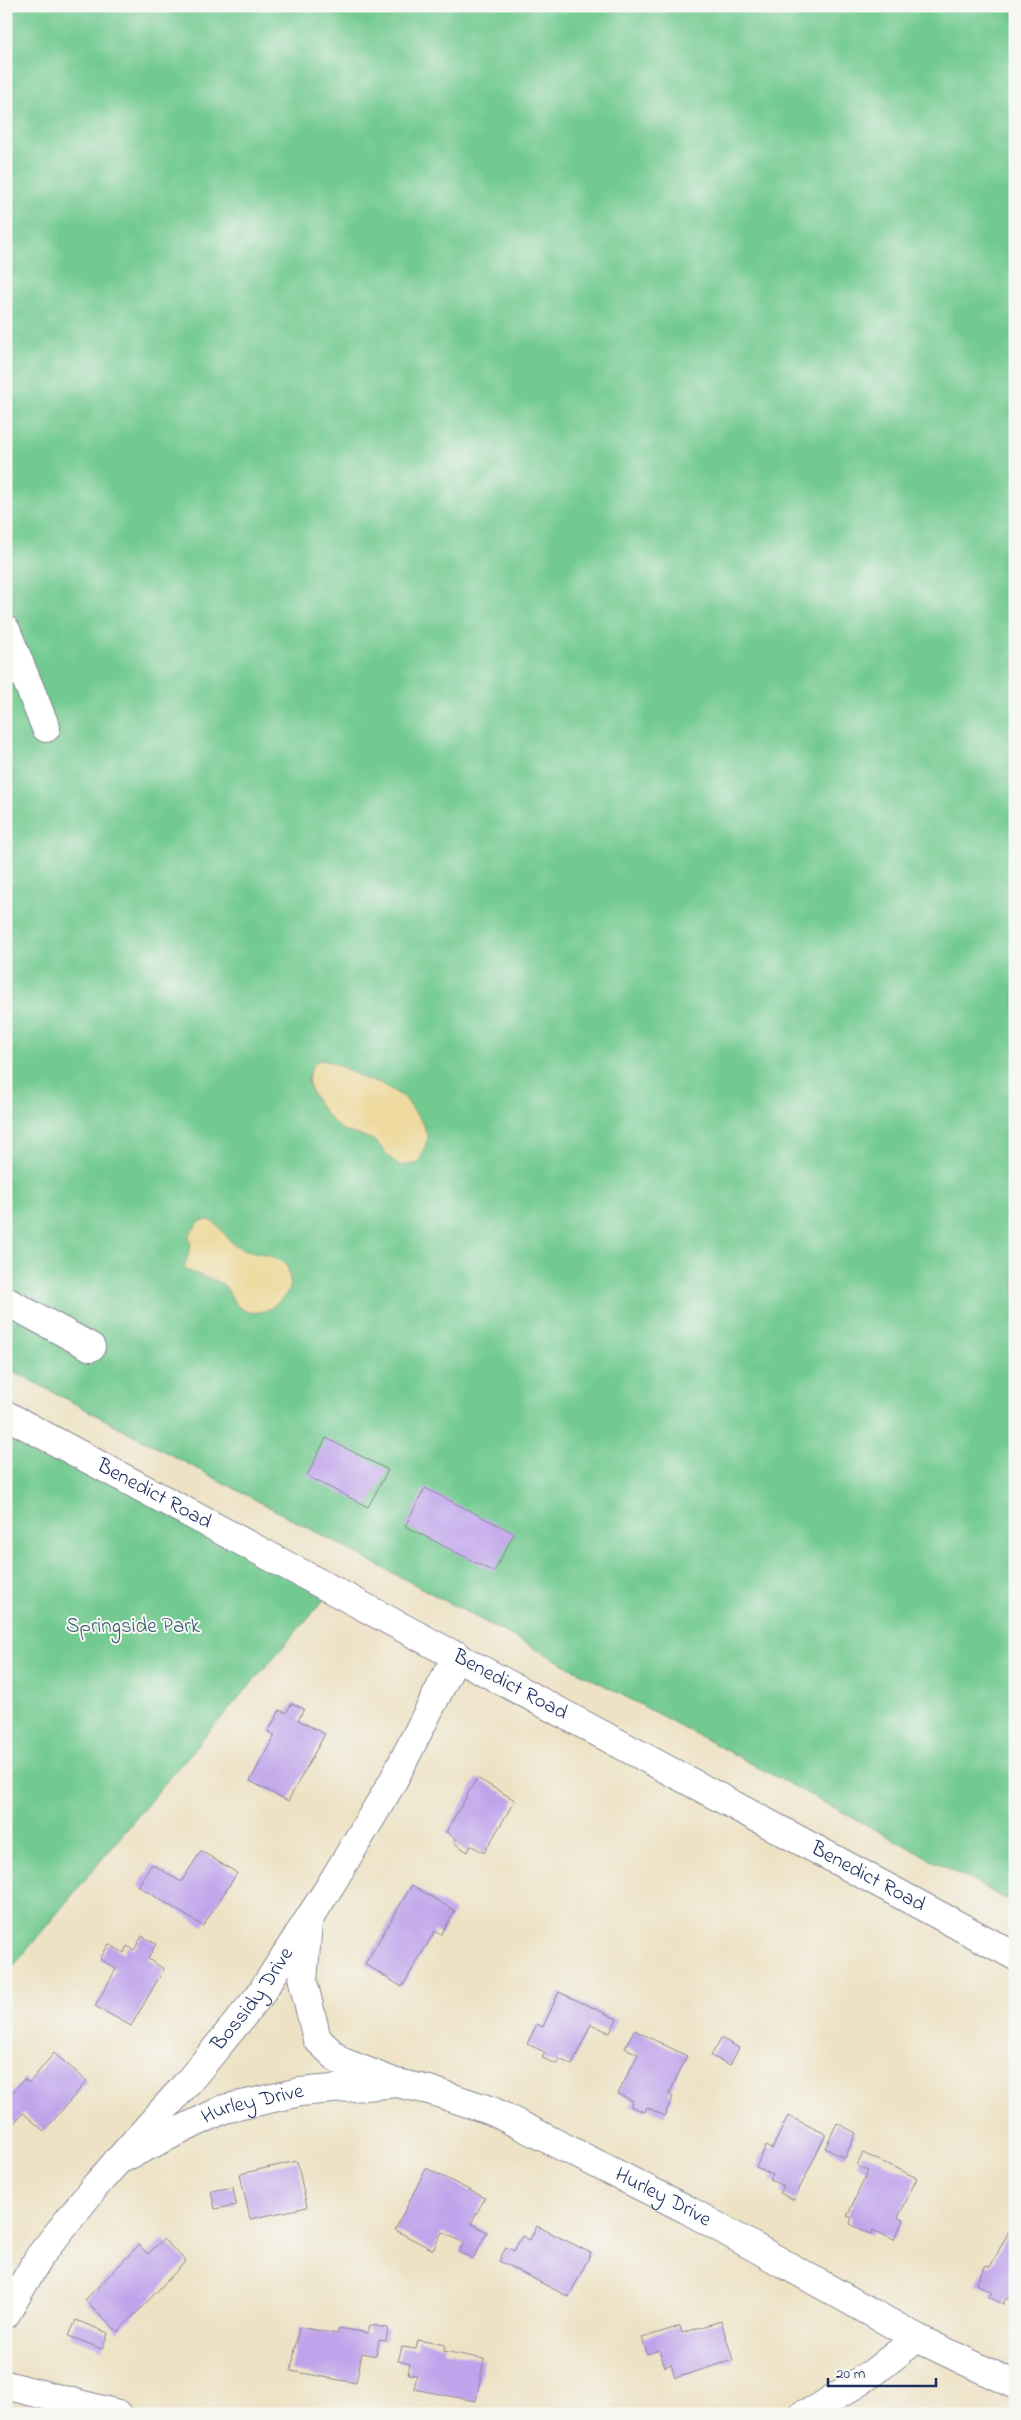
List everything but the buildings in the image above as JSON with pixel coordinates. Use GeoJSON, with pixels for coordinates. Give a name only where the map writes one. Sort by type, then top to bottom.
{"type":"FeatureCollection","features":[{"type":"Feature","properties":{"kind":"street"},"geometry":{"type":"LineString","coordinates":[[6,630],[46,728]]}},
{"type":"Feature","properties":{"kind":"street"},"geometry":{"type":"LineString","coordinates":[[6,1301],[91,1347]]}},
{"type":"Feature","properties":{"kind":"street","name":"Benedict Road"},"geometry":{"type":"LineString","coordinates":[[6,1414],[1015,1956]]}},
{"type":"Feature","properties":{"kind":"street","name":"Bossidy Drive"},"geometry":{"type":"LineString","coordinates":[[6,2314],[39,2257],[117,2161],[189,2081],[259,1996],[309,1919],[392,1783],[458,1656]]}},
{"type":"Feature","properties":{"kind":"street","name":"Hurley Drive"},"geometry":{"type":"LineString","coordinates":[[309,1919],[303,1981],[317,2039],[340,2061],[398,2083],[430,2090],[492,2111],[686,2209],[917,2338],[1015,2385]]}},
{"type":"Feature","properties":{"kind":"street","name":"Hurley Drive"},"geometry":{"type":"LineString","coordinates":[[117,2161],[224,2109],[300,2092],[398,2083]]}},
{"type":"Feature","properties":{"kind":"street"},"geometry":{"type":"LineString","coordinates":[[804,2414],[815,2410],[874,2372],[917,2338]]}},
{"type":"Feature","properties":{"kind":"street"},"geometry":{"type":"LineString","coordinates":[[6,2385],[118,2414]]}},
{"type":"Feature","properties":{"kind":"green space"},"geometry":{"type":"Polygon","coordinates":[[[6,6],[1015,6],[1015,1904],[6,1367],[6,6]]]}},
{"type":"Feature","properties":{"kind":"green space","name":"Springside Park"},"geometry":{"type":"Polygon","coordinates":[[[6,1415],[333,1589],[170,1777],[6,1975],[6,1415]]]}},
{"type":"Feature","properties":{"kind":"sand"},"geometry":{"type":"Polygon","coordinates":[[[322,1060],[333,1063],[365,1079],[380,1083],[405,1098],[423,1124],[428,1138],[419,1163],[401,1166],[376,1142],[343,1130],[333,1122],[318,1102],[309,1084],[309,1075],[315,1062],[322,1060]]]}},
{"type":"Feature","properties":{"kind":"sand"},"geometry":{"type":"Polygon","coordinates":[[[209,1220],[217,1225],[235,1245],[248,1251],[273,1257],[287,1265],[291,1286],[282,1299],[262,1311],[247,1311],[237,1305],[223,1285],[184,1268],[191,1247],[189,1235],[200,1221],[209,1220]]]}}]}
